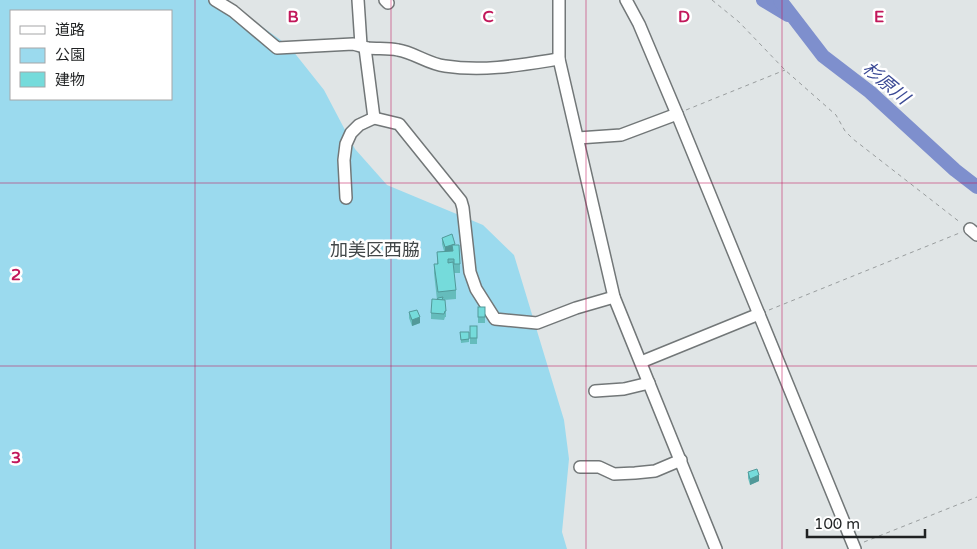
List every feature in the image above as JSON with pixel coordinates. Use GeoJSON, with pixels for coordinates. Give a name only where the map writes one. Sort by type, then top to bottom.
{"type":"FeatureCollection","features":[{"type":"Feature","properties":{"kind":"street"},"geometry":{"type":"LineString","coordinates":[[215,0],[233,11],[277,48],[353,44],[363,47],[399,50],[422,60],[443,66],[484,69],[560,59]]}},
{"type":"Feature","properties":{"kind":"street"},"geometry":{"type":"LineString","coordinates":[[358,0],[374,118]]}},
{"type":"Feature","properties":{"kind":"street"},"geometry":{"type":"LineString","coordinates":[[559,0],[560,59],[614,297],[716,549]]}},
{"type":"Feature","properties":{"kind":"street"},"geometry":{"type":"LineString","coordinates":[[626,0],[639,24],[677,114],[855,548]]}},
{"type":"Feature","properties":{"kind":"street"},"geometry":{"type":"LineString","coordinates":[[578,138],[621,135],[677,114]]}},
{"type":"Feature","properties":{"kind":"street"},"geometry":{"type":"LineString","coordinates":[[346,198],[344,160],[346,144],[351,133],[359,124],[374,118],[399,124],[461,201],[464,208],[470,272],[476,288],[495,319],[537,323],[576,308],[614,297]]}},
{"type":"Feature","properties":{"kind":"street"},"geometry":{"type":"LineString","coordinates":[[641,362],[759,314]]}},
{"type":"Feature","properties":{"kind":"street"},"geometry":{"type":"LineString","coordinates":[[595,391],[624,389],[649,383]]}},
{"type":"Feature","properties":{"kind":"street"},"geometry":{"type":"LineString","coordinates":[[580,468],[599,466],[614,474],[634,473],[655,471],[681,460]]}},
{"type":"Feature","properties":{"kind":"path"},"geometry":{"type":"LineString","coordinates":[[712,0],[739,22],[785,70],[836,115],[845,131],[973,232]]}},
{"type":"Feature","properties":{"kind":"path"},"geometry":{"type":"LineString","coordinates":[[677,114],[785,70]]}},
{"type":"Feature","properties":{"kind":"path"},"geometry":{"type":"LineString","coordinates":[[759,314],[973,232]]}},
{"type":"Feature","properties":{"kind":"path"},"geometry":{"type":"LineString","coordinates":[[855,548],[977,497]]}},
{"type":"Feature","properties":{"kind":"green space"},"geometry":{"type":"Polygon","coordinates":[[[0,0],[223,0],[289,46],[324,90],[355,149],[387,185],[483,225],[514,255],[564,420],[569,459],[562,532],[567,549],[0,549],[0,0]]]}},
{"type":"Feature","properties":{"kind":"building"},"geometry":{"type":"Polygon","coordinates":[[[452,234],[455,244],[445,247],[442,238],[452,234]]]}},
{"type":"Feature","properties":{"kind":"building"},"geometry":{"type":"Polygon","coordinates":[[[452,245],[459,245],[460,264],[454,264],[454,259],[448,259],[448,263],[453,262],[456,290],[438,292],[434,264],[438,264],[437,252],[453,251],[452,245]]]}},
{"type":"Feature","properties":{"kind":"building"},"geometry":{"type":"Polygon","coordinates":[[[432,299],[445,300],[446,311],[444,314],[431,313],[432,299]]]}},
{"type":"Feature","properties":{"kind":"building"},"geometry":{"type":"Polygon","coordinates":[[[478,307],[485,307],[485,317],[478,317],[478,307]]]}},
{"type":"Feature","properties":{"kind":"building"},"geometry":{"type":"Polygon","coordinates":[[[417,310],[420,317],[412,320],[409,312],[417,310]]]}},
{"type":"Feature","properties":{"kind":"building"},"geometry":{"type":"Polygon","coordinates":[[[470,326],[477,326],[477,338],[470,338],[470,326]]]}},
{"type":"Feature","properties":{"kind":"building"},"geometry":{"type":"Polygon","coordinates":[[[460,332],[469,332],[469,339],[461,340],[460,332]]]}},
{"type":"Feature","properties":{"kind":"building"},"geometry":{"type":"Polygon","coordinates":[[[757,469],[759,475],[750,479],[748,472],[757,469]]]}},
{"type":"Feature","properties":{"kind":"waterway"},"geometry":{"type":"LineString","coordinates":[[763,0],[788,15]]}},
{"type":"Feature","properties":{"kind":"waterway","name":"杉原川"},"geometry":{"type":"LineString","coordinates":[[780,0],[823,56],[870,92],[955,170],[977,187]]}},
{"type":"Feature","properties":{"kind":"district","name":"加美区西脇"},"geometry":{"type":"Point","coordinates":[375,250]}}]}
